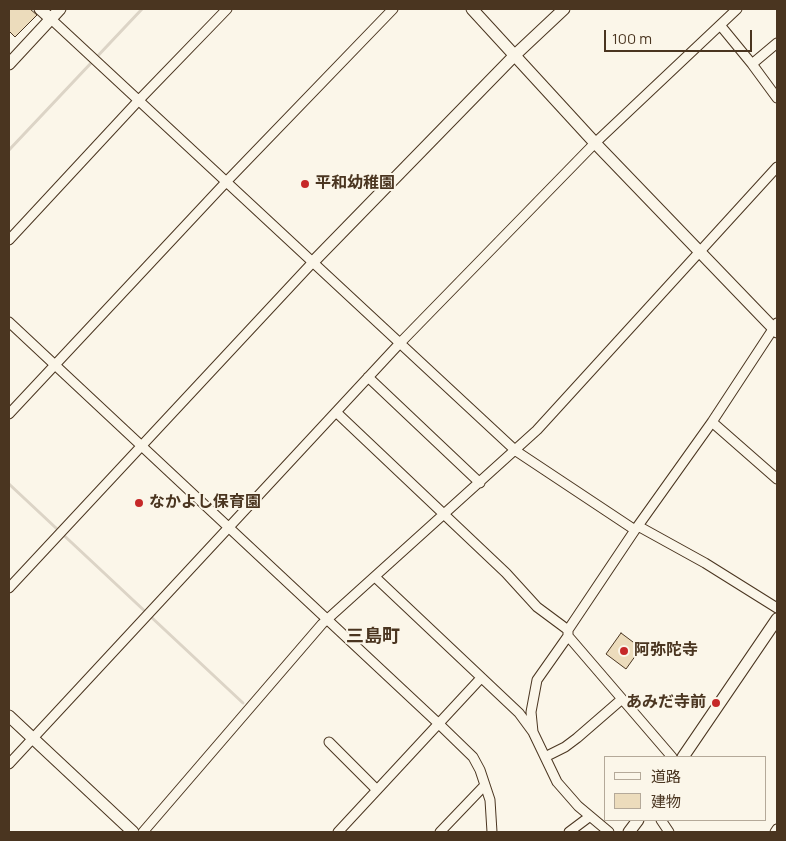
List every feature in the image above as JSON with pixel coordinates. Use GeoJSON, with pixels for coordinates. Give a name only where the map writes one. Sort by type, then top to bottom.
{"type":"FeatureCollection","features":[{"type":"Feature","properties":{"kind":"street"},"geometry":{"type":"LineString","coordinates":[[40,9],[516,451],[636,528],[705,563],[777,608]]}},
{"type":"Feature","properties":{"kind":"street"},"geometry":{"type":"LineString","coordinates":[[9,64],[60,9]]}},
{"type":"Feature","properties":{"kind":"street"},"geometry":{"type":"LineString","coordinates":[[9,240],[139,100],[227,9]]}},
{"type":"Feature","properties":{"kind":"street"},"geometry":{"type":"LineString","coordinates":[[9,414],[226,181],[393,9]]}},
{"type":"Feature","properties":{"kind":"street"},"geometry":{"type":"LineString","coordinates":[[472,9],[699,251],[776,328],[636,528],[537,680],[531,712],[533,732]]}},
{"type":"Feature","properties":{"kind":"street"},"geometry":{"type":"LineString","coordinates":[[9,588],[313,262],[515,55],[564,9]]}},
{"type":"Feature","properties":{"kind":"street"},"geometry":{"type":"LineString","coordinates":[[9,764],[400,343],[596,142],[737,9]]}},
{"type":"Feature","properties":{"kind":"street"},"geometry":{"type":"LineString","coordinates":[[720,25],[777,98]]}},
{"type":"Feature","properties":{"kind":"street"},"geometry":{"type":"LineString","coordinates":[[752,64],[777,42]]}},
{"type":"Feature","properties":{"kind":"street"},"geometry":{"type":"LineString","coordinates":[[143,832],[327,619],[516,451],[537,430],[777,167]]}},
{"type":"Feature","properties":{"kind":"street"},"geometry":{"type":"LineString","coordinates":[[9,322],[473,757],[480,770],[490,800],[492,832]]}},
{"type":"Feature","properties":{"kind":"street"},"geometry":{"type":"LineString","coordinates":[[368,377],[480,483]]}},
{"type":"Feature","properties":{"kind":"street"},"geometry":{"type":"LineString","coordinates":[[336,412],[506,573],[537,607],[568,633],[671,756]]}},
{"type":"Feature","properties":{"kind":"street"},"geometry":{"type":"LineString","coordinates":[[712,422],[777,479]]}},
{"type":"Feature","properties":{"kind":"street"},"geometry":{"type":"LineString","coordinates":[[375,577],[519,713],[533,732],[557,782],[578,806],[610,832]]}},
{"type":"Feature","properties":{"kind":"street"},"geometry":{"type":"LineString","coordinates":[[684,756],[777,620]]}},
{"type":"Feature","properties":{"kind":"street"},"geometry":{"type":"LineString","coordinates":[[341,831],[481,678]]}},
{"type":"Feature","properties":{"kind":"street"},"geometry":{"type":"LineString","coordinates":[[545,757],[578,738],[622,699]]}},
{"type":"Feature","properties":{"kind":"street"},"geometry":{"type":"LineString","coordinates":[[9,716],[133,832]]}},
{"type":"Feature","properties":{"kind":"street"},"geometry":{"type":"LineString","coordinates":[[329,742],[378,790]]}},
{"type":"Feature","properties":{"kind":"street"},"geometry":{"type":"LineString","coordinates":[[440,832],[485,785]]}},
{"type":"Feature","properties":{"kind":"street"},"geometry":{"type":"LineString","coordinates":[[569,832],[589,816]]}},
{"type":"Feature","properties":{"kind":"street"},"geometry":{"type":"LineString","coordinates":[[629,832],[637,821]]}},
{"type":"Feature","properties":{"kind":"street"},"geometry":{"type":"LineString","coordinates":[[662,821],[669,832]]}},
{"type":"Feature","properties":{"kind":"building"},"geometry":{"type":"Polygon","coordinates":[[[9,9],[30,9],[37,15],[15,37],[9,31],[9,9]]]}},
{"type":"Feature","properties":{"kind":"building","name":"阿弥陀寺"},"geometry":{"type":"Polygon","coordinates":[[[621,633],[641,648],[626,669],[606,654],[621,633]]]}},
{"type":"Feature","properties":{"kind":"waterway"},"geometry":{"type":"LineString","coordinates":[[9,150],[142,9]]}},
{"type":"Feature","properties":{"kind":"waterway"},"geometry":{"type":"LineString","coordinates":[[9,484],[243,703]]}},
{"type":"Feature","properties":{"kind":"place","name":"平和幼稚園"},"geometry":{"type":"Point","coordinates":[305,184]}},
{"type":"Feature","properties":{"kind":"place","name":"なかよし保育園"},"geometry":{"type":"Point","coordinates":[139,503]}},
{"type":"Feature","properties":{"kind":"place","name":"阿弥陀寺"},"geometry":{"type":"Point","coordinates":[624,651]}},
{"type":"Feature","properties":{"kind":"place","name":"あみだ寺前"},"geometry":{"type":"Point","coordinates":[716,703]}},
{"type":"Feature","properties":{"kind":"district","name":"三島町"},"geometry":{"type":"Point","coordinates":[373,637]}}]}
